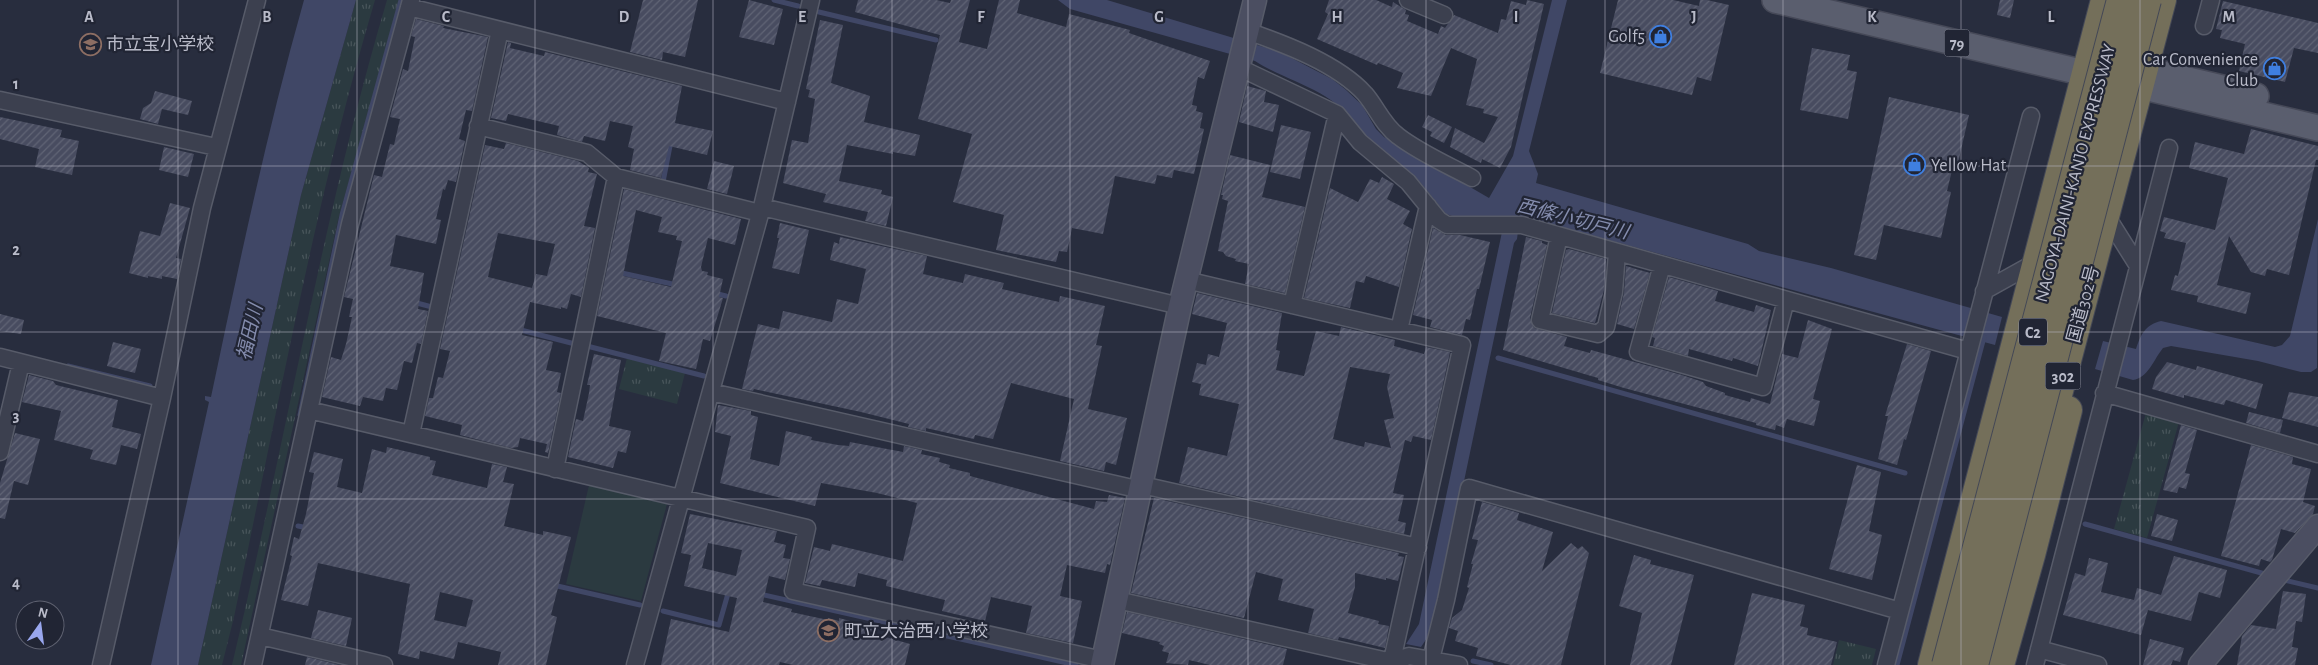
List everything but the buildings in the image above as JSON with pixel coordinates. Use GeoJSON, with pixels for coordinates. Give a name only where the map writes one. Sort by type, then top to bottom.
{"type":"FeatureCollection","features":[{"type":"Feature","properties":{"kind":"highway"},"geometry":{"type":"LineString","coordinates":[[1932,665],[2105,0]]}},
{"type":"Feature","properties":{"kind":"highway","name":"NAGOYA-DAINI-KANJO EXPRESSWAY"},"geometry":{"type":"LineString","coordinates":[[1946,665],[2121,0]]}},
{"type":"Feature","properties":{"kind":"highway","name":"NAGOYA-DAINI-KANJO EXPRESSWAY"},"geometry":{"type":"LineString","coordinates":[[1974,665],[2147,0]]}},
{"type":"Feature","properties":{"kind":"highway","name":"国道302号"},"geometry":{"type":"LineString","coordinates":[[1987,665],[2162,0]]}},
{"type":"Feature","properties":{"kind":"highway"},"geometry":{"type":"LineString","coordinates":[[2000,665],[2031,555],[2069,407],[2106,215]]}},
{"type":"Feature","properties":{"kind":"highway"},"geometry":{"type":"LineString","coordinates":[[1922,665],[1952,553],[1982,475]]}},
{"type":"Feature","properties":{"kind":"main road","name":"79"},"geometry":{"type":"LineString","coordinates":[[1775,0],[2142,78],[2318,110]]}},
{"type":"Feature","properties":{"kind":"main road","name":"79"},"geometry":{"type":"LineString","coordinates":[[1850,0],[2088,66]]}},
{"type":"Feature","properties":{"kind":"main road","name":"79"},"geometry":{"type":"LineString","coordinates":[[2142,78],[2318,128]]}},
{"type":"Feature","properties":{"kind":"street"},"geometry":{"type":"LineString","coordinates":[[101,665],[162,398],[216,147],[256,0]]}},
{"type":"Feature","properties":{"kind":"street"},"geometry":{"type":"LineString","coordinates":[[635,665],[761,210],[811,0]]}},
{"type":"Feature","properties":{"kind":"street"},"geometry":{"type":"LineString","coordinates":[[309,410],[808,528],[793,591],[1102,663],[1186,280],[1255,0]]}},
{"type":"Feature","properties":{"kind":"street"},"geometry":{"type":"LineString","coordinates":[[1408,0],[1444,15]]}},
{"type":"Feature","properties":{"kind":"street"},"geometry":{"type":"LineString","coordinates":[[2204,26],[2211,0]]}},
{"type":"Feature","properties":{"kind":"street"},"geometry":{"type":"LineString","coordinates":[[253,665],[350,224],[410,3],[500,30],[787,102]]}},
{"type":"Feature","properties":{"kind":"street"},"geometry":{"type":"LineString","coordinates":[[411,434],[500,30]]}},
{"type":"Feature","properties":{"kind":"street"},"geometry":{"type":"LineString","coordinates":[[1247,34],[1283,43],[1352,82],[1371,102],[1388,128],[1399,137],[1472,178]]}},
{"type":"Feature","properties":{"kind":"street"},"geometry":{"type":"LineString","coordinates":[[1239,63],[1337,114],[1360,142],[1408,182],[1439,220],[1447,225],[1522,225],[1786,300],[1970,347]]}},
{"type":"Feature","properties":{"kind":"street"},"geometry":{"type":"LineString","coordinates":[[0,100],[216,147]]}},
{"type":"Feature","properties":{"kind":"street"},"geometry":{"type":"LineString","coordinates":[[1292,305],[1337,114]]}},
{"type":"Feature","properties":{"kind":"street"},"geometry":{"type":"LineString","coordinates":[[1886,665],[2031,116]]}},
{"type":"Feature","properties":{"kind":"street"},"geometry":{"type":"LineString","coordinates":[[478,126],[587,153],[616,177],[1180,306]]}},
{"type":"Feature","properties":{"kind":"street"},"geometry":{"type":"LineString","coordinates":[[2098,665],[2037,657],[2169,148]]}},
{"type":"Feature","properties":{"kind":"street"},"geometry":{"type":"LineString","coordinates":[[555,469],[616,177]]}},
{"type":"Feature","properties":{"kind":"street"},"geometry":{"type":"LineString","coordinates":[[1399,330],[1428,206]]}},
{"type":"Feature","properties":{"kind":"street"},"geometry":{"type":"LineString","coordinates":[[2106,215],[2138,266]]}},
{"type":"Feature","properties":{"kind":"street"},"geometry":{"type":"LineString","coordinates":[[1559,236],[1540,320],[1598,334],[1606,327],[1614,292],[1617,252]]}},
{"type":"Feature","properties":{"kind":"street"},"geometry":{"type":"LineString","coordinates":[[1984,291],[2038,260]]}},
{"type":"Feature","properties":{"kind":"street"},"geometry":{"type":"LineString","coordinates":[[1662,265],[1638,352],[1763,387],[1786,300]]}},
{"type":"Feature","properties":{"kind":"street"},"geometry":{"type":"LineString","coordinates":[[1186,280],[1462,345],[1418,547],[1399,662]]}},
{"type":"Feature","properties":{"kind":"street"},"geometry":{"type":"LineString","coordinates":[[0,357],[162,398]]}},
{"type":"Feature","properties":{"kind":"street"},"geometry":{"type":"LineString","coordinates":[[0,452],[21,363]]}},
{"type":"Feature","properties":{"kind":"street"},"geometry":{"type":"LineString","coordinates":[[711,392],[1418,547]]}},
{"type":"Feature","properties":{"kind":"street"},"geometry":{"type":"LineString","coordinates":[[2104,393],[2318,454]]}},
{"type":"Feature","properties":{"kind":"street"},"geometry":{"type":"LineString","coordinates":[[1431,658],[1446,600],[1469,488],[1900,611]]}},
{"type":"Feature","properties":{"kind":"street"},"geometry":{"type":"LineString","coordinates":[[2200,665],[2318,526]]}},
{"type":"Feature","properties":{"kind":"street"},"geometry":{"type":"LineString","coordinates":[[1117,600],[1399,662],[1431,658],[1459,665]]}},
{"type":"Feature","properties":{"kind":"street"},"geometry":{"type":"LineString","coordinates":[[260,636],[384,665]]}},
{"type":"Feature","properties":{"kind":"green space"},"geometry":{"type":"Polygon","coordinates":[[[356,0],[375,0],[353,76],[315,230],[234,617],[222,665],[198,665],[301,195],[356,0]]]}},
{"type":"Feature","properties":{"kind":"green space"},"geometry":{"type":"Polygon","coordinates":[[[387,0],[399,0],[338,220],[241,665],[232,665],[323,248],[364,82],[387,0]]]}},
{"type":"Feature","properties":{"kind":"green space"},"geometry":{"type":"Polygon","coordinates":[[[627,358],[685,373],[677,404],[619,389],[627,358]]]}},
{"type":"Feature","properties":{"kind":"green space"},"geometry":{"type":"Polygon","coordinates":[[[2147,409],[2180,418],[2147,538],[2114,529],[2147,409]]]}},
{"type":"Feature","properties":{"kind":"green space"},"geometry":{"type":"Polygon","coordinates":[[[589,485],[667,504],[641,601],[566,584],[589,485]]]}},
{"type":"Feature","properties":{"kind":"green space"},"geometry":{"type":"Polygon","coordinates":[[[1839,640],[1876,649],[1872,665],[1833,665],[1839,640]]]}},
{"type":"Feature","properties":{"kind":"water","name":"福田川"},"geometry":{"type":"Polygon","coordinates":[[[304,0],[356,0],[301,195],[198,665],[151,665],[209,402],[205,400],[205,396],[211,397],[266,148],[304,0]]]}},
{"type":"Feature","properties":{"kind":"water","name":"西條小切戸川"},"geometry":{"type":"Polygon","coordinates":[[[1058,0],[1107,0],[1280,52],[1332,79],[1345,89],[1362,105],[1376,129],[1384,137],[1489,198],[1513,156],[1552,0],[1567,0],[1529,151],[1538,174],[1536,183],[1748,244],[1759,251],[1831,268],[2002,317],[1995,345],[1520,216],[1517,239],[1514,243],[1433,629],[1421,647],[1406,644],[1419,624],[1502,232],[1446,214],[1420,182],[1356,129],[1349,116],[1338,106],[1312,89],[1255,61],[1070,9],[1058,0]]]}},
{"type":"Feature","properties":{"kind":"water"},"geometry":{"type":"Polygon","coordinates":[[[2318,219],[2317,368],[2311,372],[2301,372],[2258,361],[2171,346],[2163,348],[2147,372],[2138,379],[2133,380],[2095,369],[2103,341],[2136,349],[2144,331],[2151,325],[2161,321],[2275,347],[2282,345],[2290,336],[2318,219]]]}},
{"type":"Feature","properties":{"kind":"waterway"},"geometry":{"type":"LineString","coordinates":[[300,415],[342,215],[401,0]]}},
{"type":"Feature","properties":{"kind":"waterway"},"geometry":{"type":"LineString","coordinates":[[774,0],[798,6]]}},
{"type":"Feature","properties":{"kind":"waterway"},"geometry":{"type":"LineString","coordinates":[[819,12],[936,40]]}},
{"type":"Feature","properties":{"kind":"waterway"},"geometry":{"type":"LineString","coordinates":[[663,182],[671,141]]}},
{"type":"Feature","properties":{"kind":"waterway"},"geometry":{"type":"LineString","coordinates":[[617,272],[677,285]]}},
{"type":"Feature","properties":{"kind":"waterway"},"geometry":{"type":"LineString","coordinates":[[714,293],[726,296]]}},
{"type":"Feature","properties":{"kind":"waterway"},"geometry":{"type":"LineString","coordinates":[[413,302],[432,307]]}},
{"type":"Feature","properties":{"kind":"waterway"},"geometry":{"type":"LineString","coordinates":[[517,329],[575,344]]}},
{"type":"Feature","properties":{"kind":"waterway"},"geometry":{"type":"LineString","coordinates":[[1897,665],[1984,337]]}},
{"type":"Feature","properties":{"kind":"waterway"},"geometry":{"type":"LineString","coordinates":[[587,346],[704,376]]}},
{"type":"Feature","properties":{"kind":"waterway"},"geometry":{"type":"LineString","coordinates":[[1498,358],[1905,473]]}},
{"type":"Feature","properties":{"kind":"waterway"},"geometry":{"type":"LineString","coordinates":[[68,366],[150,386]]}},
{"type":"Feature","properties":{"kind":"waterway"},"geometry":{"type":"LineString","coordinates":[[2085,524],[2265,574]]}},
{"type":"Feature","properties":{"kind":"waterway"},"geometry":{"type":"LineString","coordinates":[[298,526],[308,528]]}},
{"type":"Feature","properties":{"kind":"waterway"},"geometry":{"type":"LineString","coordinates":[[2284,580],[2318,588]]}},
{"type":"Feature","properties":{"kind":"waterway"},"geometry":{"type":"LineString","coordinates":[[553,585],[640,605]]}},
{"type":"Feature","properties":{"kind":"waterway"},"geometry":{"type":"LineString","coordinates":[[663,611],[719,625],[729,590]]}},
{"type":"Feature","properties":{"kind":"waterway"},"geometry":{"type":"LineString","coordinates":[[760,594],[1076,665]]}},
{"type":"Feature","properties":{"kind":"waterway"},"geometry":{"type":"LineString","coordinates":[[1473,661],[1491,665]]}},
{"type":"Feature","properties":{"kind":"place","name":"Golf5"},"geometry":{"type":"Point","coordinates":[1661,36]}},
{"type":"Feature","properties":{"kind":"place","name":"市立宝小学校"},"geometry":{"type":"Point","coordinates":[90,44]}},
{"type":"Feature","properties":{"kind":"place","name":"Car Convenience Club"},"geometry":{"type":"Point","coordinates":[2274,69]}},
{"type":"Feature","properties":{"kind":"place","name":"Yellow Hat"},"geometry":{"type":"Point","coordinates":[1915,165]}},
{"type":"Feature","properties":{"kind":"place","name":"町立大治西小学校"},"geometry":{"type":"Point","coordinates":[828,631]}}]}
